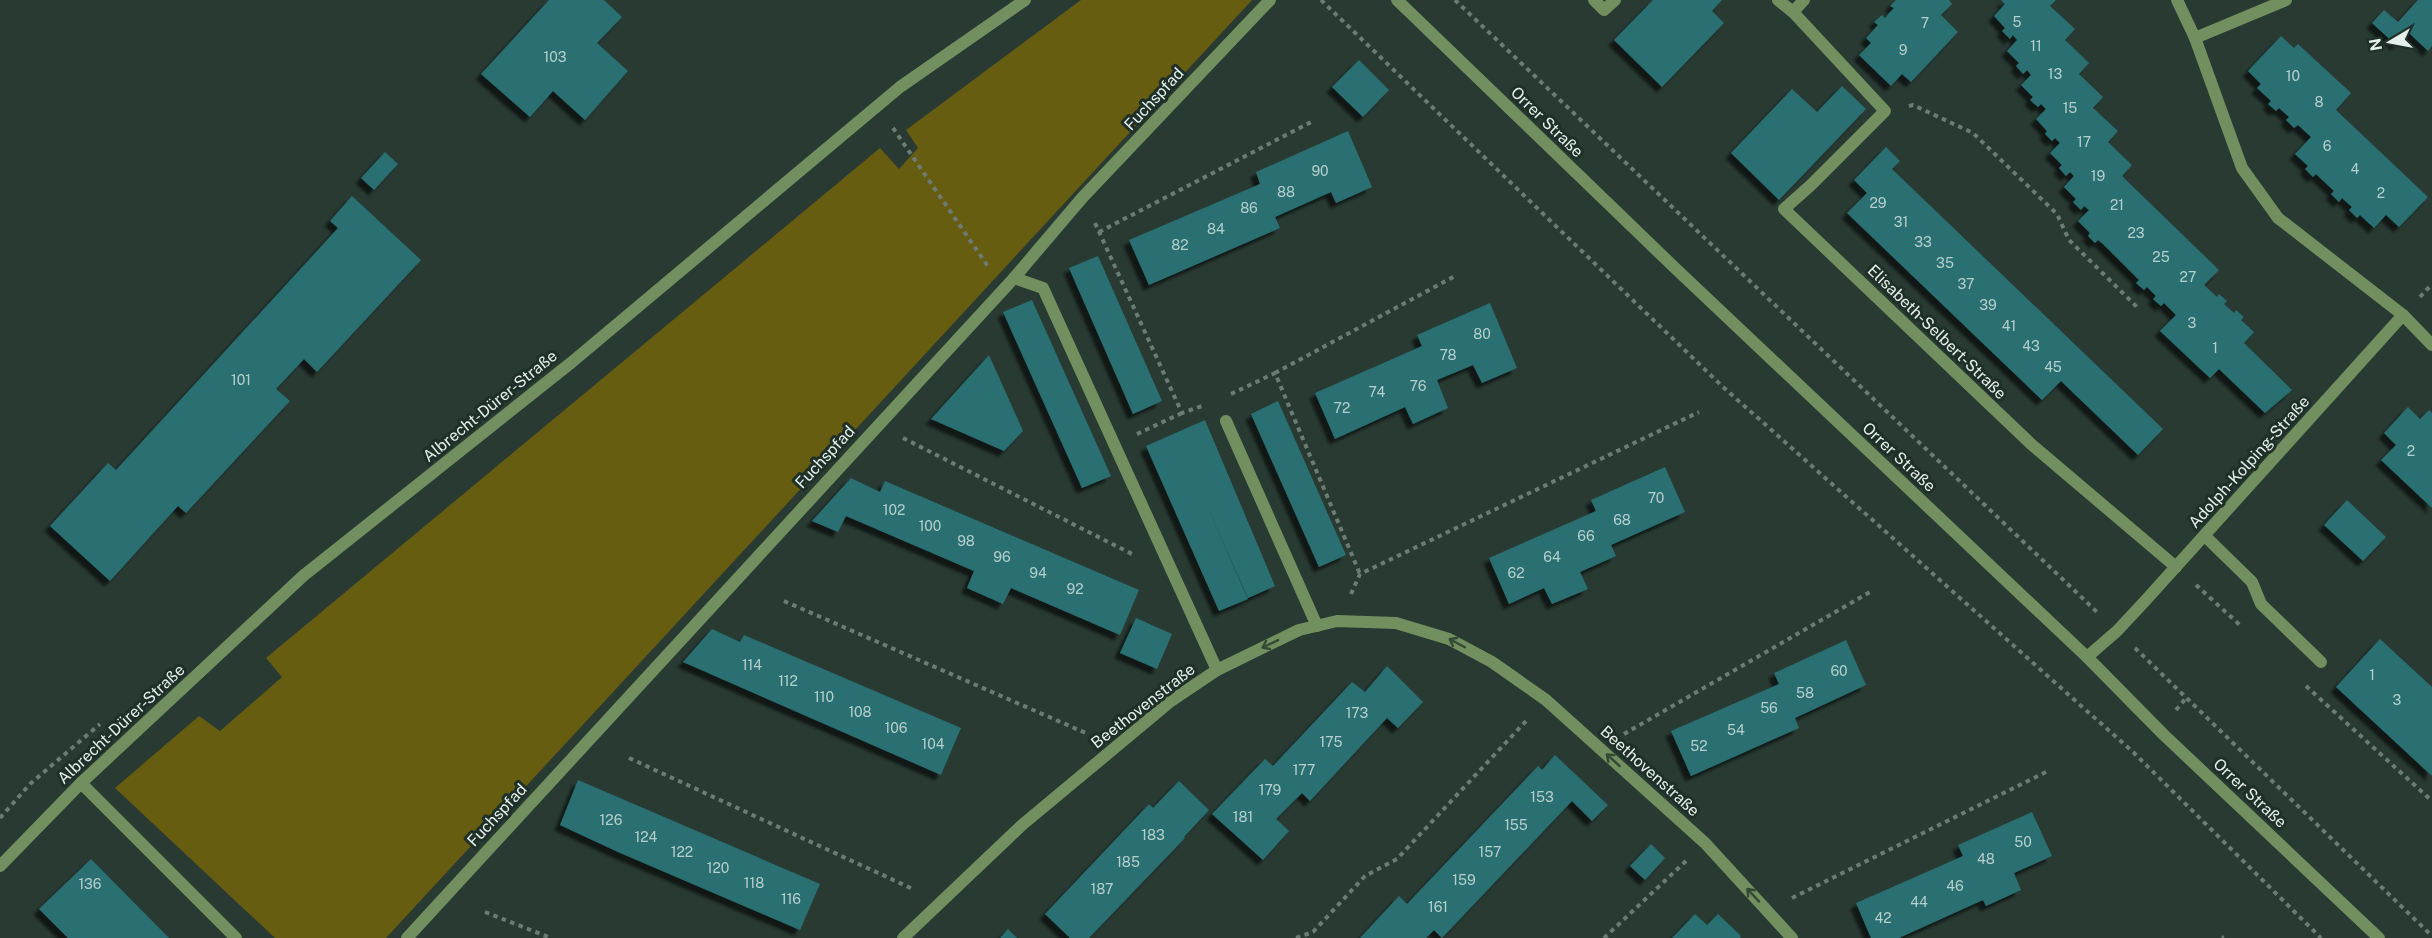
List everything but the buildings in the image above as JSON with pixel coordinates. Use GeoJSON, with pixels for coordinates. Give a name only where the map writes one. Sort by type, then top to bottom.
{"type":"FeatureCollection","features":[{"type":"Feature","properties":{"kind":"street","name":"Albrecht-Dürer-Straße"},"geometry":{"type":"LineString","coordinates":[[0,867],[81,783],[303,576],[572,362],[900,87],[1025,0]]}},
{"type":"Feature","properties":{"kind":"street","name":"Fuchspfad"},"geometry":{"type":"LineString","coordinates":[[407,938],[1014,278],[1082,198],[1270,0]]}},
{"type":"Feature","properties":{"kind":"street","name":"Orrer Straße"},"geometry":{"type":"LineString","coordinates":[[1397,0],[2379,938]]}},
{"type":"Feature","properties":{"kind":"street"},"geometry":{"type":"LineString","coordinates":[[1594,0],[1604,10],[1615,0]]}},
{"type":"Feature","properties":{"kind":"street"},"geometry":{"type":"LineString","coordinates":[[1778,0],[1793,12],[1885,111]]}},
{"type":"Feature","properties":{"kind":"street"},"geometry":{"type":"LineString","coordinates":[[1793,12],[1804,0]]}},
{"type":"Feature","properties":{"kind":"street"},"geometry":{"type":"LineString","coordinates":[[2177,0],[2195,38],[2242,168],[2278,218],[2403,315],[2432,345]]}},
{"type":"Feature","properties":{"kind":"street"},"geometry":{"type":"LineString","coordinates":[[2195,38],[2286,0]]}},
{"type":"Feature","properties":{"kind":"street","name":"Elisabeth-Selbert-Straße"},"geometry":{"type":"LineString","coordinates":[[1885,111],[1784,209],[2031,444],[2176,567]]}},
{"type":"Feature","properties":{"kind":"street"},"geometry":{"type":"LineString","coordinates":[[1014,278],[1043,288],[1217,670]]}},
{"type":"Feature","properties":{"kind":"street","name":"Adolph-Kolping-Straße"},"geometry":{"type":"LineString","coordinates":[[2087,657],[2117,631],[2205,536],[2403,315]]}},
{"type":"Feature","properties":{"kind":"street"},"geometry":{"type":"LineString","coordinates":[[1226,421],[1317,626]]}},
{"type":"Feature","properties":{"kind":"street"},"geometry":{"type":"LineString","coordinates":[[2205,536],[2252,582],[2260,604],[2321,662]]}},
{"type":"Feature","properties":{"kind":"street","name":"Beethovenstraße"},"geometry":{"type":"LineString","coordinates":[[903,938],[1022,825],[1171,701],[1217,670],[1299,630],[1337,621],[1396,624],[1449,639],[1492,662],[1546,700],[1705,843],[1792,938]]}},
{"type":"Feature","properties":{"kind":"street"},"geometry":{"type":"LineString","coordinates":[[81,783],[236,938]]}},
{"type":"Feature","properties":{"kind":"path"},"geometry":{"type":"LineString","coordinates":[[1321,0],[1722,386],[2133,752],[2321,938]]}},
{"type":"Feature","properties":{"kind":"path"},"geometry":{"type":"LineString","coordinates":[[1455,0],[2117,631],[2432,936]]}},
{"type":"Feature","properties":{"kind":"path"},"geometry":{"type":"LineString","coordinates":[[1885,111],[1913,105],[1973,133],[2057,214],[2070,240],[2137,307]]}},
{"type":"Feature","properties":{"kind":"path"},"geometry":{"type":"LineString","coordinates":[[878,106],[1003,288]]}},
{"type":"Feature","properties":{"kind":"path"},"geometry":{"type":"LineString","coordinates":[[1099,232],[1313,121]]}},
{"type":"Feature","properties":{"kind":"path"},"geometry":{"type":"LineString","coordinates":[[1082,198],[1182,413]]}},
{"type":"Feature","properties":{"kind":"path"},"geometry":{"type":"LineString","coordinates":[[1230,395],[1455,276]]}},
{"type":"Feature","properties":{"kind":"path"},"geometry":{"type":"LineString","coordinates":[[1275,373],[1360,574]]}},
{"type":"Feature","properties":{"kind":"path"},"geometry":{"type":"LineString","coordinates":[[1114,445],[1211,402]]}},
{"type":"Feature","properties":{"kind":"path"},"geometry":{"type":"LineString","coordinates":[[1337,621],[1360,574],[1699,412]]}},
{"type":"Feature","properties":{"kind":"path"},"geometry":{"type":"LineString","coordinates":[[897,435],[1172,574]]}},
{"type":"Feature","properties":{"kind":"path"},"geometry":{"type":"LineString","coordinates":[[1600,748],[1870,592]]}},
{"type":"Feature","properties":{"kind":"path"},"geometry":{"type":"LineString","coordinates":[[784,601],[1116,747]]}},
{"type":"Feature","properties":{"kind":"path"},"geometry":{"type":"LineString","coordinates":[[1296,938],[1313,933],[1365,876],[1397,859],[1546,700]]}},
{"type":"Feature","properties":{"kind":"path"},"geometry":{"type":"LineString","coordinates":[[629,758],[940,901]]}},
{"type":"Feature","properties":{"kind":"path"},"geometry":{"type":"LineString","coordinates":[[1767,910],[2048,771]]}},
{"type":"Feature","properties":{"kind":"path"},"geometry":{"type":"LineString","coordinates":[[1604,938],[1705,843]]}},
{"type":"Feature","properties":{"kind":"path"},"geometry":{"type":"LineString","coordinates":[[485,912],[550,938]]}},
{"type":"Feature","properties":{"kind":"shaded area"},"geometry":{"type":"Polygon","coordinates":[[[1081,0],[1252,0],[386,938],[275,938],[115,788],[199,716],[220,731],[282,677],[266,658],[880,148],[899,169],[918,148],[906,130],[1081,0]]]}}]}
